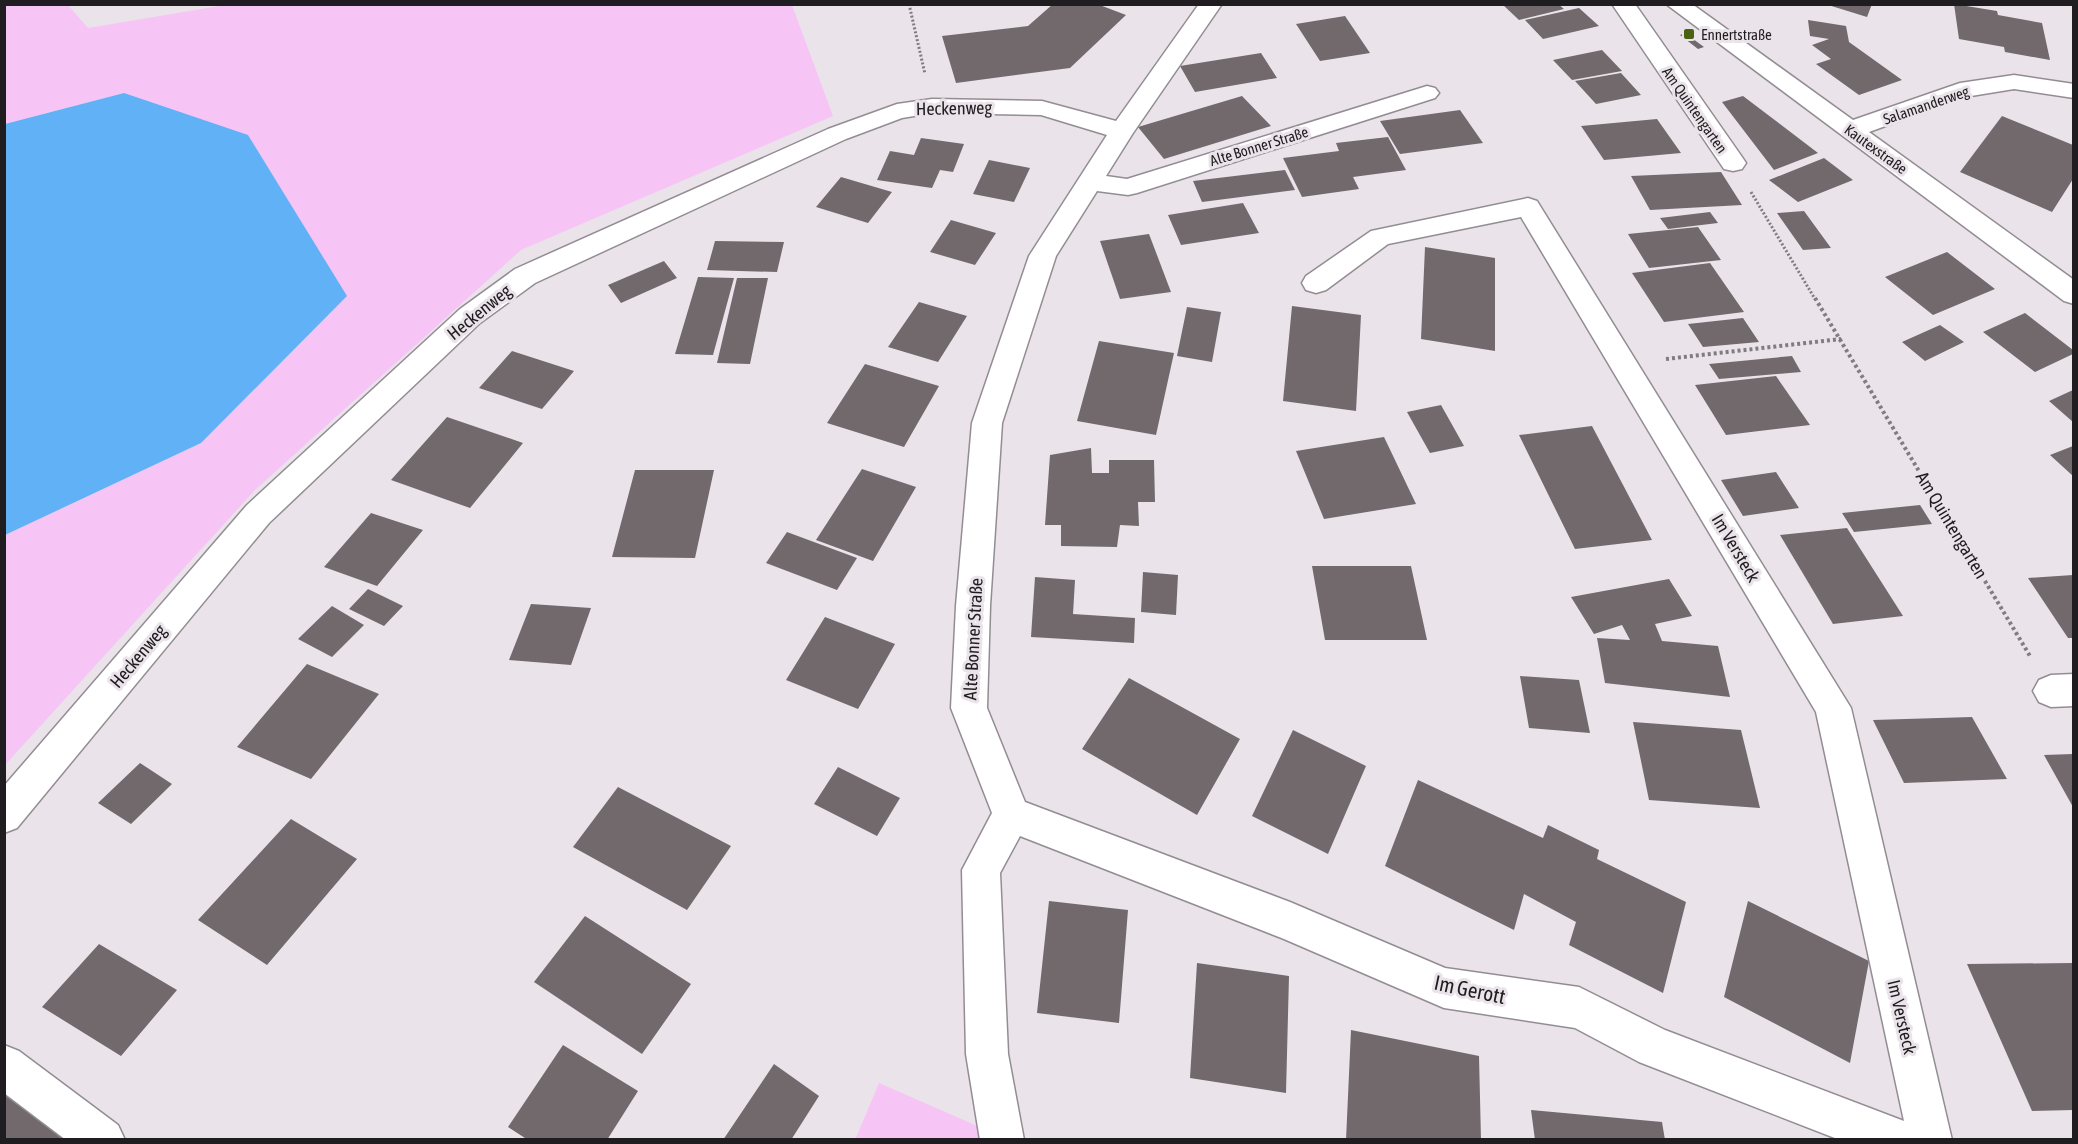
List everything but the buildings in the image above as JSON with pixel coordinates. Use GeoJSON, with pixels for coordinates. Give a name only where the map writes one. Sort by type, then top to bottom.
{"type":"FeatureCollection","features":[{"type":"Feature","properties":{"kind":"street","name":"Alte Bonner Straße"},"geometry":{"type":"LineString","coordinates":[[1011,815],[969,708],[973,606],[987,423],[1043,256],[1122,131],[1211,4]]}},
{"type":"Feature","properties":{"kind":"street","name":"Am Quintengarten"},"geometry":{"type":"LineString","coordinates":[[1623,4],[1733,164]]}},
{"type":"Feature","properties":{"kind":"street","name":"Kautexstraße"},"geometry":{"type":"LineString","coordinates":[[1677,4],[2073,294]]}},
{"type":"Feature","properties":{"kind":"street","name":"Salamanderweg"},"geometry":{"type":"LineString","coordinates":[[1850,130],[1960,90],[2014,82],[2073,91]]}},
{"type":"Feature","properties":{"kind":"street","name":"Alte Bonner Straße"},"geometry":{"type":"LineString","coordinates":[[1090,182],[1128,187],[1427,93]]}},
{"type":"Feature","properties":{"kind":"street","name":"Heckenweg"},"geometry":{"type":"LineString","coordinates":[[4,815],[258,514],[470,316],[525,276],[837,134],[897,111],[932,106],[1042,108],[1122,131]]}},
{"type":"Feature","properties":{"kind":"street","name":"Im Versteck"},"geometry":{"type":"LineString","coordinates":[[1316,284],[1380,237],[1528,207],[1833,708],[1930,1140]]}},
{"type":"Feature","properties":{"kind":"street"},"geometry":{"type":"LineString","coordinates":[[1002,1140],[987,1054],[981,870],[1011,815]]}},
{"type":"Feature","properties":{"kind":"street","name":"Im Gerott"},"geometry":{"type":"LineString","coordinates":[[1011,815],[1290,922],[1444,988],[1579,1008],[1654,1047],[1898,1140]]}},
{"type":"Feature","properties":{"kind":"street"},"geometry":{"type":"LineString","coordinates":[[4,1066],[103,1140]]}},
{"type":"Feature","properties":{"kind":"path"},"geometry":{"type":"LineString","coordinates":[[909,4],[932,106]]}},
{"type":"Feature","properties":{"kind":"path","name":"Am Quintengarten"},"geometry":{"type":"LineString","coordinates":[[1733,164],[2062,691]]}},
{"type":"Feature","properties":{"kind":"path"},"geometry":{"type":"LineString","coordinates":[[1624,363],[1841,339]]}},
{"type":"Feature","properties":{"kind":"shaded area"},"geometry":{"type":"Polygon","coordinates":[[[5,4],[68,5],[88,28],[231,4],[792,5],[833,116],[521,250],[255,490],[5,765],[5,535],[201,443],[124,93],[5,124],[5,4]]]}},
{"type":"Feature","properties":{"kind":"shaded area"},"geometry":{"type":"Polygon","coordinates":[[[879,1083],[1007,1139],[855,1140],[879,1083]]]}},
{"type":"Feature","properties":{"kind":"water"},"geometry":{"type":"Polygon","coordinates":[[[124,93],[248,135],[347,296],[201,443],[5,535],[5,124],[124,93]]]}},
{"type":"Feature","properties":{"kind":"place","name":"Ennertstraße"},"geometry":{"type":"Point","coordinates":[1689,34]}}]}
